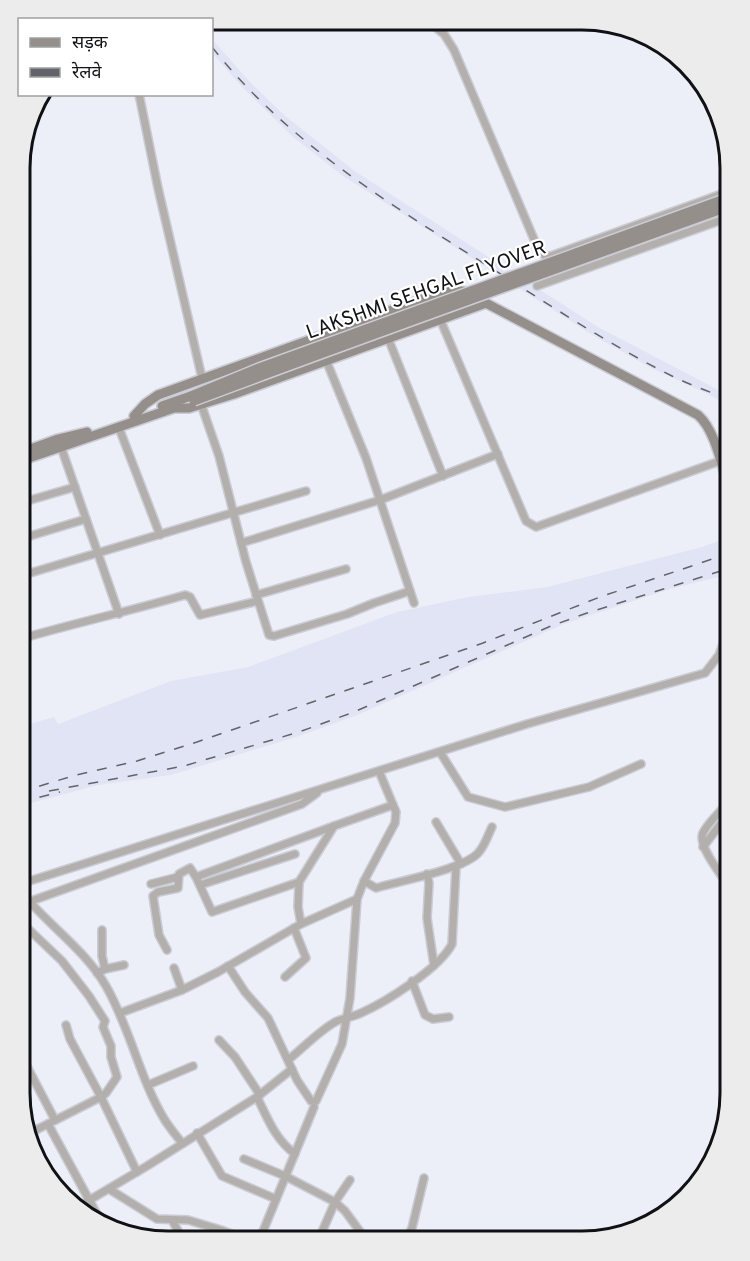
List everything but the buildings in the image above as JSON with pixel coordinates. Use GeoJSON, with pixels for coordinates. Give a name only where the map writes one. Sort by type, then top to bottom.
{"type":"FeatureCollection","features":[{"type":"Feature","properties":{"kind":"main road","name":"LAKSHMI SEHGAL FLYOVER"},"geometry":{"type":"LineString","coordinates":[[60,443],[134,416],[195,400],[259,368],[720,201]]}},
{"type":"Feature","properties":{"kind":"main road","name":"LAKSHMI SEHGAL FLYOVER"},"geometry":{"type":"LineString","coordinates":[[60,443],[118,428],[720,210]]}},
{"type":"Feature","properties":{"kind":"main road"},"geometry":{"type":"LineString","coordinates":[[134,416],[158,395],[442,292],[456,290],[465,292],[698,415],[705,421],[711,432],[720,461]]}},
{"type":"Feature","properties":{"kind":"main road"},"geometry":{"type":"LineString","coordinates":[[195,400],[326,360],[486,303]]}},
{"type":"Feature","properties":{"kind":"main road"},"geometry":{"type":"LineString","coordinates":[[30,450],[60,443]]}},
{"type":"Feature","properties":{"kind":"main road"},"geometry":{"type":"LineString","coordinates":[[30,456],[60,443]]}},
{"type":"Feature","properties":{"kind":"street"},"geometry":{"type":"LineString","coordinates":[[439,30],[454,50],[538,247],[545,256],[551,256],[720,195]]}},
{"type":"Feature","properties":{"kind":"street"},"geometry":{"type":"LineString","coordinates":[[139,96],[202,378]]}},
{"type":"Feature","properties":{"kind":"street"},"geometry":{"type":"LineString","coordinates":[[537,286],[720,221]]}},
{"type":"Feature","properties":{"kind":"street"},"geometry":{"type":"LineString","coordinates":[[440,319],[526,521],[531,526],[720,461]]}},
{"type":"Feature","properties":{"kind":"street"},"geometry":{"type":"LineString","coordinates":[[388,338],[443,476]]}},
{"type":"Feature","properties":{"kind":"street"},"geometry":{"type":"LineString","coordinates":[[326,360],[366,458],[414,603]]}},
{"type":"Feature","properties":{"kind":"street"},"geometry":{"type":"LineString","coordinates":[[195,400],[219,456],[241,543],[268,633],[274,636],[347,614],[410,591]]}},
{"type":"Feature","properties":{"kind":"street"},"geometry":{"type":"LineString","coordinates":[[118,428],[160,535]]}},
{"type":"Feature","properties":{"kind":"street"},"geometry":{"type":"LineString","coordinates":[[60,443],[118,614]]}},
{"type":"Feature","properties":{"kind":"street"},"geometry":{"type":"LineString","coordinates":[[241,543],[380,500],[498,454]]}},
{"type":"Feature","properties":{"kind":"street"},"geometry":{"type":"LineString","coordinates":[[30,500],[75,487]]}},
{"type":"Feature","properties":{"kind":"street"},"geometry":{"type":"LineString","coordinates":[[30,573],[306,491]]}},
{"type":"Feature","properties":{"kind":"street"},"geometry":{"type":"LineString","coordinates":[[30,536],[86,519]]}},
{"type":"Feature","properties":{"kind":"street"},"geometry":{"type":"LineString","coordinates":[[30,636],[185,595],[190,597],[200,615],[346,568]]}},
{"type":"Feature","properties":{"kind":"street"},"geometry":{"type":"LineString","coordinates":[[30,881],[440,752],[705,673],[720,650]]}},
{"type":"Feature","properties":{"kind":"street"},"geometry":{"type":"LineString","coordinates":[[440,752],[468,796],[502,807],[589,787],[641,764]]}},
{"type":"Feature","properties":{"kind":"street"},"geometry":{"type":"LineString","coordinates":[[263,1231],[314,1103],[342,1044],[351,998],[357,899],[395,823],[396,812],[379,771]]}},
{"type":"Feature","properties":{"kind":"street"},"geometry":{"type":"LineString","coordinates":[[30,902],[302,804],[319,790]]}},
{"type":"Feature","properties":{"kind":"street"},"geometry":{"type":"LineString","coordinates":[[196,877],[393,805]]}},
{"type":"Feature","properties":{"kind":"street"},"geometry":{"type":"LineString","coordinates":[[288,1060],[335,1022],[378,1005],[412,981],[434,965],[452,944],[458,866],[436,822]]}},
{"type":"Feature","properties":{"kind":"street"},"geometry":{"type":"LineString","coordinates":[[720,825],[704,847],[720,872]]}},
{"type":"Feature","properties":{"kind":"street"},"geometry":{"type":"LineString","coordinates":[[285,977],[306,958],[298,926],[299,882],[334,826]]}},
{"type":"Feature","properties":{"kind":"street"},"geometry":{"type":"LineString","coordinates":[[364,881],[376,888],[458,866],[480,852],[492,827]]}},
{"type":"Feature","properties":{"kind":"street"},"geometry":{"type":"LineString","coordinates":[[200,885],[295,854]]}},
{"type":"Feature","properties":{"kind":"street"},"geometry":{"type":"LineString","coordinates":[[167,950],[159,935],[153,896],[158,892],[178,888],[180,873],[190,868],[200,885],[209,910],[214,912],[299,882]]}},
{"type":"Feature","properties":{"kind":"street"},"geometry":{"type":"LineString","coordinates":[[427,874],[429,884],[427,918],[434,965]]}},
{"type":"Feature","properties":{"kind":"street"},"geometry":{"type":"LineString","coordinates":[[151,884],[178,877]]}},
{"type":"Feature","properties":{"kind":"street"},"geometry":{"type":"LineString","coordinates":[[120,1013],[182,990],[298,926],[357,899]]}},
{"type":"Feature","properties":{"kind":"street"},"geometry":{"type":"LineString","coordinates":[[30,903],[75,945],[97,973],[120,1013],[147,1085],[163,1117],[182,1143]]}},
{"type":"Feature","properties":{"kind":"street"},"geometry":{"type":"LineString","coordinates":[[102,930],[102,956],[105,969]]}},
{"type":"Feature","properties":{"kind":"street"},"geometry":{"type":"LineString","coordinates":[[30,931],[62,961],[105,1021],[103,1027],[111,1046],[111,1057],[117,1077],[101,1097],[35,1130]]}},
{"type":"Feature","properties":{"kind":"street"},"geometry":{"type":"LineString","coordinates":[[97,973],[124,965]]}},
{"type":"Feature","properties":{"kind":"street"},"geometry":{"type":"LineString","coordinates":[[228,966],[255,1005],[268,1018],[302,1090],[314,1103]]}},
{"type":"Feature","properties":{"kind":"street"},"geometry":{"type":"LineString","coordinates":[[174,968],[182,990]]}},
{"type":"Feature","properties":{"kind":"street"},"geometry":{"type":"LineString","coordinates":[[412,981],[425,1015],[433,1018],[449,1017]]}},
{"type":"Feature","properties":{"kind":"street"},"geometry":{"type":"LineString","coordinates":[[66,1024],[69,1039],[101,1097],[136,1172]]}},
{"type":"Feature","properties":{"kind":"street"},"geometry":{"type":"LineString","coordinates":[[219,1040],[240,1064],[278,1138],[295,1154]]}},
{"type":"Feature","properties":{"kind":"street"},"geometry":{"type":"LineString","coordinates":[[147,1085],[193,1066]]}},
{"type":"Feature","properties":{"kind":"street"},"geometry":{"type":"LineString","coordinates":[[85,1203],[258,1096],[292,1069]]}},
{"type":"Feature","properties":{"kind":"street"},"geometry":{"type":"LineString","coordinates":[[30,1075],[95,1210]]}},
{"type":"Feature","properties":{"kind":"street"},"geometry":{"type":"LineString","coordinates":[[197,1133],[222,1176],[276,1198]]}},
{"type":"Feature","properties":{"kind":"street"},"geometry":{"type":"LineString","coordinates":[[244,1159],[285,1176],[335,1202],[360,1231]]}},
{"type":"Feature","properties":{"kind":"street"},"geometry":{"type":"LineString","coordinates":[[410,1231],[424,1178]]}},
{"type":"Feature","properties":{"kind":"street"},"geometry":{"type":"LineString","coordinates":[[322,1231],[335,1202],[350,1180]]}},
{"type":"Feature","properties":{"kind":"street"},"geometry":{"type":"LineString","coordinates":[[109,1189],[154,1218],[188,1220],[224,1231]]}},
{"type":"Feature","properties":{"kind":"street"},"geometry":{"type":"LineString","coordinates":[[172,1220],[178,1231]]}},
{"type":"Feature","properties":{"kind":"shaded area"},"geometry":{"type":"Polygon","coordinates":[[[213,40],[249,81],[284,115],[356,172],[598,327],[720,391],[720,402],[651,368],[594,336],[343,176],[293,137],[243,88],[213,54],[213,40]]]}},
{"type":"Feature","properties":{"kind":"shaded area"},"geometry":{"type":"Polygon","coordinates":[[[720,541],[720,576],[670,589],[564,624],[355,716],[296,737],[171,775],[98,785],[30,803],[30,724],[54,717],[58,724],[171,681],[248,667],[397,612],[468,597],[547,587],[720,541]]]}},
{"type":"Feature","properties":{"kind":"railway"},"geometry":{"type":"LineString","coordinates":[[213,48],[272,112],[305,141],[376,194],[601,337],[672,376],[720,396]]}},
{"type":"Feature","properties":{"kind":"railway"},"geometry":{"type":"LineString","coordinates":[[30,789],[76,775],[137,761],[197,742],[483,643],[600,597],[720,556]]}},
{"type":"Feature","properties":{"kind":"railway"},"geometry":{"type":"LineString","coordinates":[[49,791],[184,766],[299,732],[354,712],[551,626],[720,571]]}},
{"type":"Feature","properties":{"kind":"railway"},"geometry":{"type":"LineString","coordinates":[[30,800],[60,792]]}}]}
